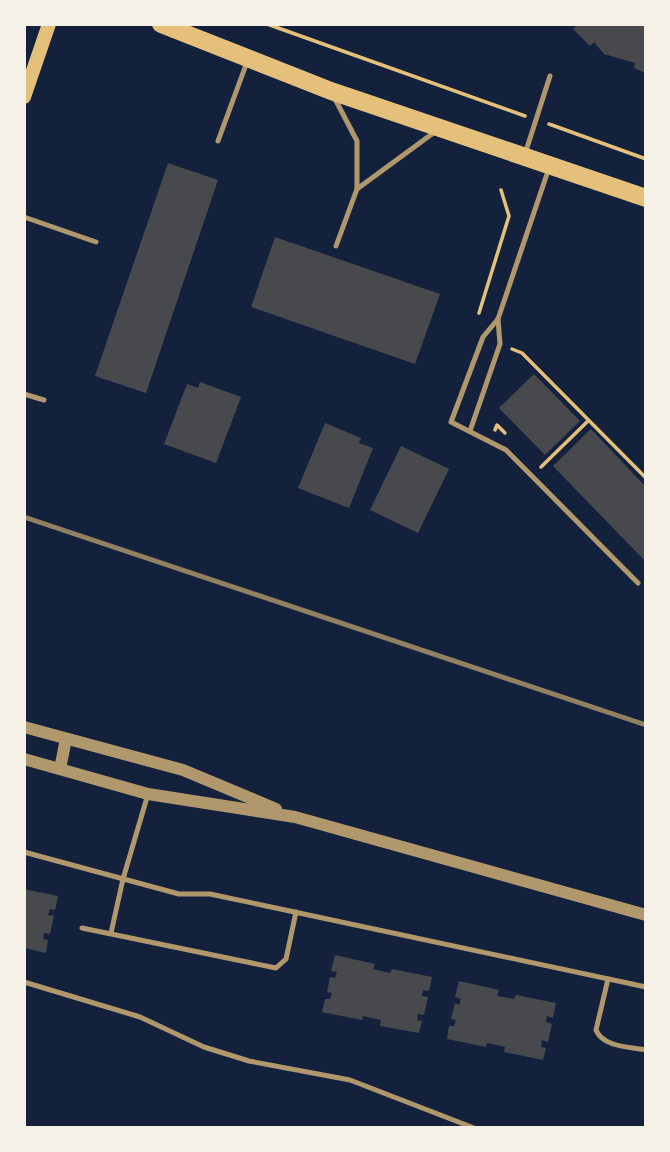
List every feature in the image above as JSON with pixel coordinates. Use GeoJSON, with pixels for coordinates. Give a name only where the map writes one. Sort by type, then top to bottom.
{"type":"FeatureCollection","features":[{"type":"Feature","properties":{"kind":"main road"},"geometry":{"type":"LineString","coordinates":[[24,97],[49,24]]}},
{"type":"Feature","properties":{"kind":"main road"},"geometry":{"type":"LineString","coordinates":[[161,24],[331,91],[646,198]]}},
{"type":"Feature","properties":{"kind":"street"},"geometry":{"type":"LineString","coordinates":[[24,727],[183,771],[295,817]]}},
{"type":"Feature","properties":{"kind":"street"},"geometry":{"type":"LineString","coordinates":[[61,769],[66,739]]}},
{"type":"Feature","properties":{"kind":"street"},"geometry":{"type":"LineString","coordinates":[[24,759],[148,794],[295,817],[646,915]]}},
{"type":"Feature","properties":{"kind":"lane"},"geometry":{"type":"LineString","coordinates":[[218,141],[248,60]]}},
{"type":"Feature","properties":{"kind":"lane"},"geometry":{"type":"LineString","coordinates":[[524,158],[550,76]]}},
{"type":"Feature","properties":{"kind":"lane"},"geometry":{"type":"LineString","coordinates":[[331,91],[357,141],[358,189],[336,246]]}},
{"type":"Feature","properties":{"kind":"lane"},"geometry":{"type":"LineString","coordinates":[[358,189],[440,128]]}},
{"type":"Feature","properties":{"kind":"lane"},"geometry":{"type":"LineString","coordinates":[[550,166],[498,318],[483,337],[451,422],[506,450],[638,583]]}},
{"type":"Feature","properties":{"kind":"lane"},"geometry":{"type":"LineString","coordinates":[[24,217],[96,242]]}},
{"type":"Feature","properties":{"kind":"lane"},"geometry":{"type":"LineString","coordinates":[[470,430],[500,344],[498,318]]}},
{"type":"Feature","properties":{"kind":"lane"},"geometry":{"type":"LineString","coordinates":[[24,394],[44,400]]}},
{"type":"Feature","properties":{"kind":"lane"},"geometry":{"type":"LineString","coordinates":[[111,933],[122,879],[148,794]]}},
{"type":"Feature","properties":{"kind":"lane"},"geometry":{"type":"LineString","coordinates":[[24,852],[179,894],[210,894],[646,987]]}},
{"type":"Feature","properties":{"kind":"lane"},"geometry":{"type":"LineString","coordinates":[[82,928],[276,968],[286,958],[296,912]]}},
{"type":"Feature","properties":{"kind":"lane"},"geometry":{"type":"LineString","coordinates":[[608,979],[596,1030],[598,1036],[607,1042],[646,1050]]}},
{"type":"Feature","properties":{"kind":"lane"},"geometry":{"type":"LineString","coordinates":[[24,982],[140,1017],[204,1047],[249,1061],[350,1080],[474,1128]]}},
{"type":"Feature","properties":{"kind":"path"},"geometry":{"type":"LineString","coordinates":[[267,24],[646,159]]}},
{"type":"Feature","properties":{"kind":"path"},"geometry":{"type":"LineString","coordinates":[[479,313],[509,216],[501,190]]}},
{"type":"Feature","properties":{"kind":"path"},"geometry":{"type":"LineString","coordinates":[[500,344],[522,353],[646,478]]}},
{"type":"Feature","properties":{"kind":"path"},"geometry":{"type":"LineString","coordinates":[[540,468],[589,420]]}},
{"type":"Feature","properties":{"kind":"building"},"geometry":{"type":"Polygon","coordinates":[[[578,24],[645,24],[645,73],[634,68],[635,63],[604,54],[594,42],[590,46],[573,29],[578,24]]]}},
{"type":"Feature","properties":{"kind":"building"},"geometry":{"type":"Polygon","coordinates":[[[168,163],[218,180],[146,393],[95,376],[168,163]]]}},
{"type":"Feature","properties":{"kind":"building"},"geometry":{"type":"Polygon","coordinates":[[[275,237],[440,294],[415,364],[251,307],[275,237]]]}},
{"type":"Feature","properties":{"kind":"building"},"geometry":{"type":"Polygon","coordinates":[[[534,374],[580,421],[545,455],[499,408],[534,374]]]}},
{"type":"Feature","properties":{"kind":"building"},"geometry":{"type":"Polygon","coordinates":[[[200,382],[241,397],[216,463],[164,444],[187,384],[198,388],[200,382]]]}},
{"type":"Feature","properties":{"kind":"building"},"geometry":{"type":"Polygon","coordinates":[[[325,423],[361,438],[359,443],[373,448],[349,508],[298,488],[325,423]]]}},
{"type":"Feature","properties":{"kind":"building"},"geometry":{"type":"Polygon","coordinates":[[[591,429],[645,486],[645,561],[553,466],[591,429]]]}},
{"type":"Feature","properties":{"kind":"building"},"geometry":{"type":"Polygon","coordinates":[[[401,446],[449,469],[418,533],[370,510],[401,446]]]}},
{"type":"Feature","properties":{"kind":"building"},"geometry":{"type":"Polygon","coordinates":[[[24,889],[58,896],[55,910],[50,909],[48,915],[54,916],[50,934],[44,933],[43,939],[48,940],[46,953],[24,948],[24,889]]]}},
{"type":"Feature","properties":{"kind":"building"},"geometry":{"type":"Polygon","coordinates":[[[335,955],[375,964],[373,969],[390,973],[392,969],[432,977],[429,991],[423,990],[422,996],[428,997],[424,1015],[418,1014],[417,1020],[422,1021],[419,1033],[380,1026],[381,1020],[363,1016],[362,1020],[322,1012],[325,999],[330,999],[332,993],[327,992],[330,977],[335,978],[337,972],[331,971],[335,955]]]}},
{"type":"Feature","properties":{"kind":"building"},"geometry":{"type":"Polygon","coordinates":[[[459,981],[499,990],[497,996],[514,999],[516,995],[556,1003],[553,1018],[547,1016],[546,1022],[552,1024],[548,1042],[542,1040],[541,1047],[546,1048],[543,1060],[504,1052],[505,1047],[487,1043],[486,1047],[447,1039],[449,1026],[454,1026],[456,1020],[451,1019],[455,1003],[459,1005],[461,999],[455,997],[459,981]]]}},
{"type":"Feature","properties":{"kind":"railway"},"geometry":{"type":"LineString","coordinates":[[24,517],[646,725]]}}]}
